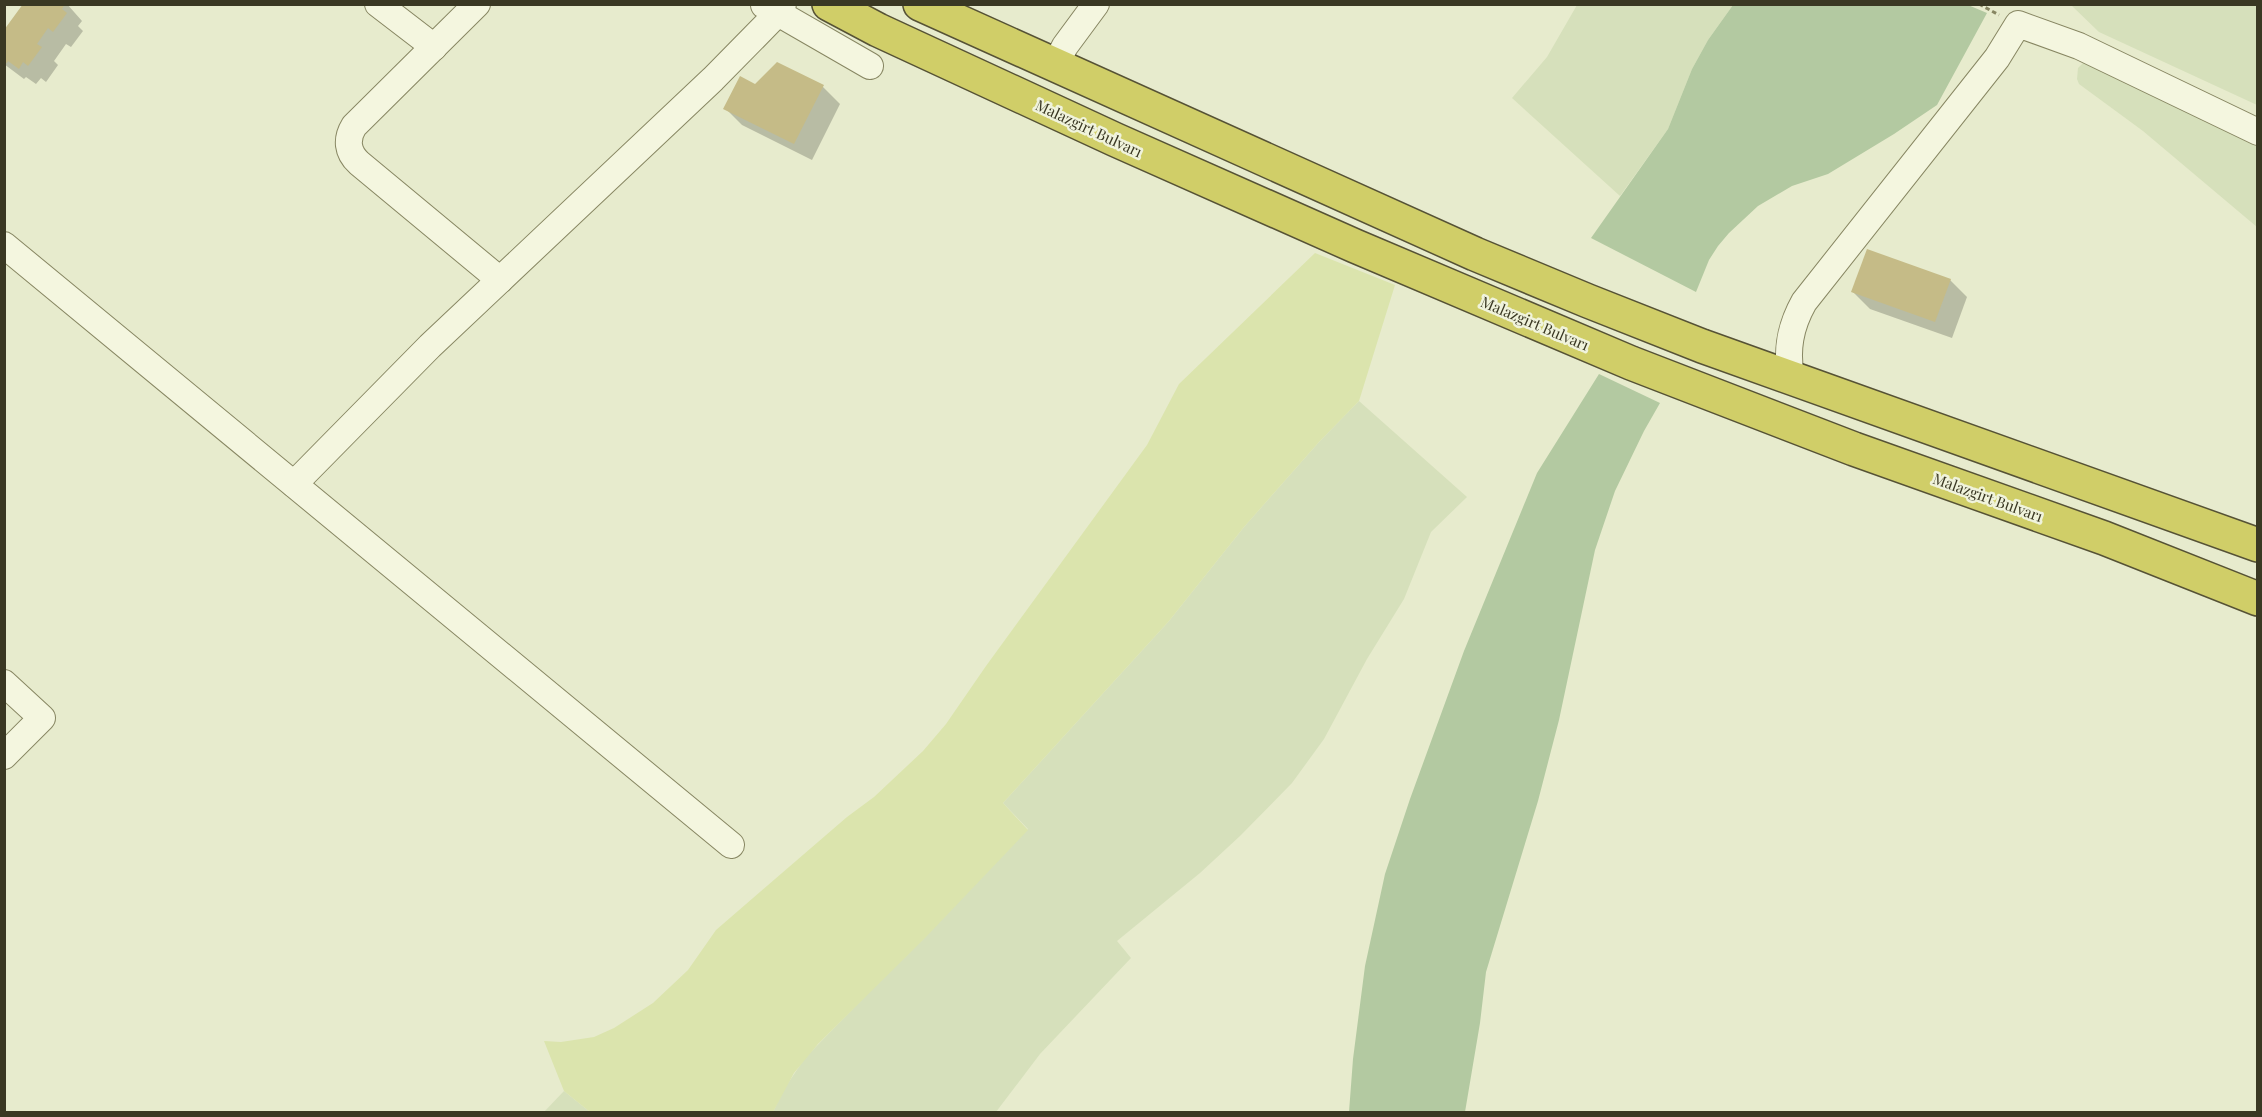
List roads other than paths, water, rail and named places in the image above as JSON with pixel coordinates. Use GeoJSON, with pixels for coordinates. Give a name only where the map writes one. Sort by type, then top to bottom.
{"type":"FeatureCollection","features":[{"type":"Feature","properties":{"kind":"highway","name":"Malazgirt Bulvarı"},"geometry":{"type":"LineString","coordinates":[[829,4],[878,30],[1116,140],[1355,246],[1631,363],[1854,449],[2104,538],[2258,599]]}},
{"type":"Feature","properties":{"kind":"highway"},"geometry":{"type":"LineString","coordinates":[[920,4],[1054,67],[1485,258],[1702,346],[2258,545]]}},
{"type":"Feature","properties":{"kind":"street"},"geometry":{"type":"LineString","coordinates":[[378,4],[434,47]]}},
{"type":"Feature","properties":{"kind":"street"},"geometry":{"type":"LineString","coordinates":[[477,4],[354,126],[349,139],[351,152],[358,163],[500,280]]}},
{"type":"Feature","properties":{"kind":"street"},"geometry":{"type":"LineString","coordinates":[[1054,67],[1065,46],[1096,4]]}},
{"type":"Feature","properties":{"kind":"street"},"geometry":{"type":"LineString","coordinates":[[294,484],[430,346],[713,79],[774,7],[870,66]]}},
{"type":"Feature","properties":{"kind":"street"},"geometry":{"type":"LineString","coordinates":[[1791,377],[1788,351],[1790,337],[1804,302],[1997,58],[2018,24],[2079,46],[2258,132]]}},
{"type":"Feature","properties":{"kind":"street"},"geometry":{"type":"LineString","coordinates":[[4,245],[731,845]]}},
{"type":"Feature","properties":{"kind":"street"},"geometry":{"type":"LineString","coordinates":[[4,756],[42,718],[6,687]]}}]}
